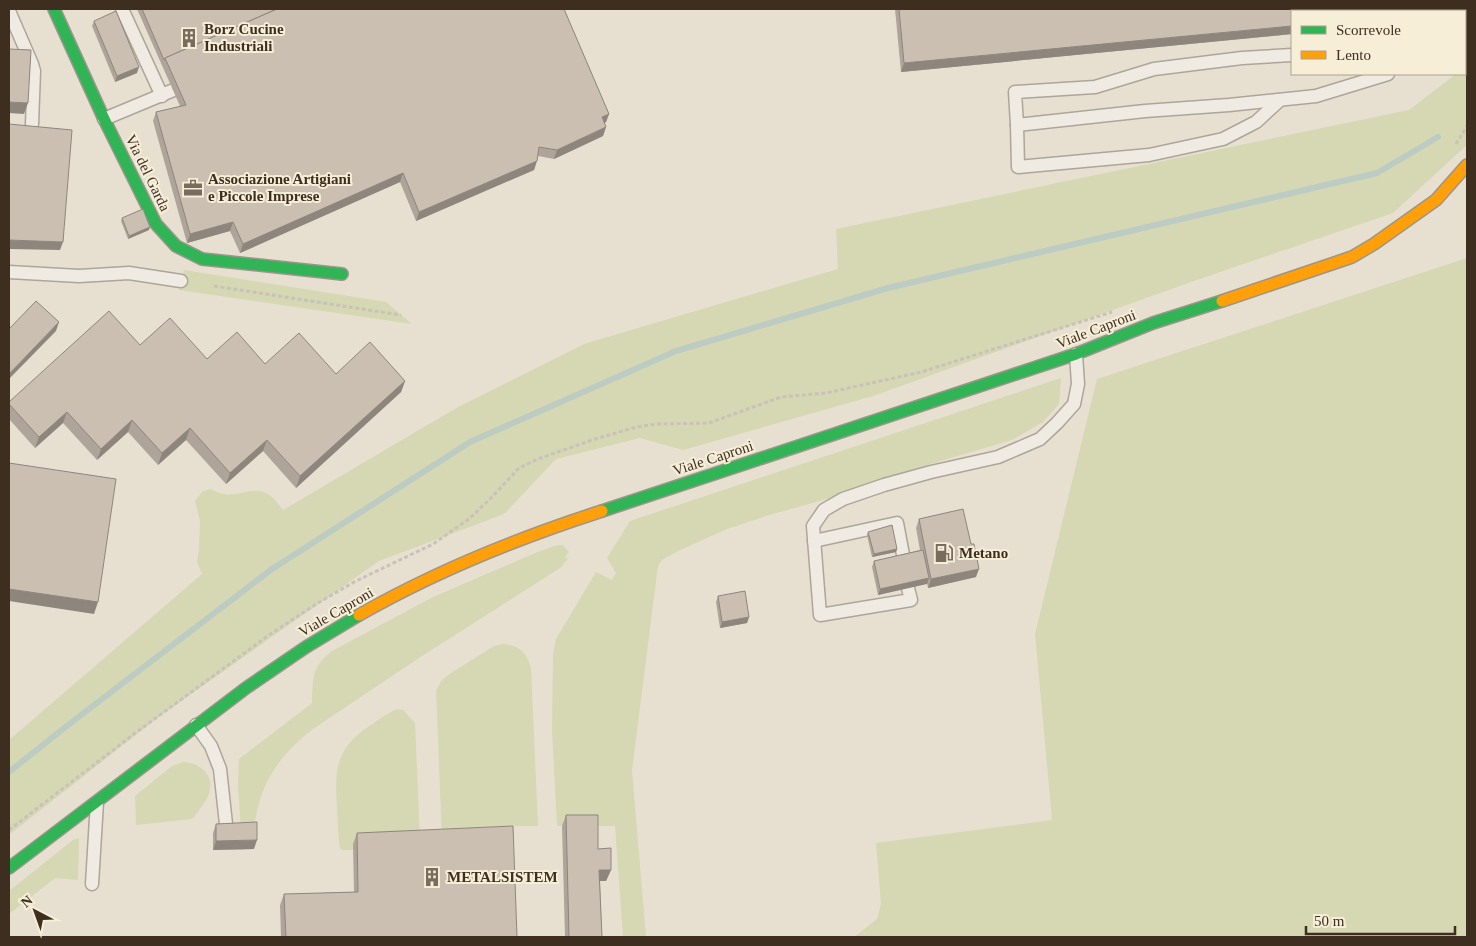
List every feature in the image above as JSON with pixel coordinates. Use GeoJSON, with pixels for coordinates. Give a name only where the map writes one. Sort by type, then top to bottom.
{"type":"FeatureCollection","features":[{"type":"Feature","properties":{"kind":"street","name":"Via del Garda"},"geometry":{"type":"LineString","coordinates":[[54,9],[104,119],[156,224],[176,246],[202,259],[342,274]]}},
{"type":"Feature","properties":{"kind":"street","name":"Viale Caproni"},"geometry":{"type":"LineString","coordinates":[[9,868],[274,668],[355,618],[439,573],[496,548],[563,524],[1076,354],[1153,323],[1352,257],[1374,244],[1436,200],[1467,165]]}},
{"type":"Feature","properties":{"kind":"lane"},"geometry":{"type":"LineString","coordinates":[[122,9],[162,96]]}},
{"type":"Feature","properties":{"kind":"lane"},"geometry":{"type":"LineString","coordinates":[[9,11],[34,70],[32,124]]}},
{"type":"Feature","properties":{"kind":"lane"},"geometry":{"type":"LineString","coordinates":[[1280,100],[1256,122],[1223,140],[1148,155],[1018,167],[1015,92],[1096,87],[1154,69],[1242,58],[1291,55]]}},
{"type":"Feature","properties":{"kind":"lane"},"geometry":{"type":"LineString","coordinates":[[1017,125],[1145,111],[1316,96],[1385,75]]}},
{"type":"Feature","properties":{"kind":"lane"},"geometry":{"type":"LineString","coordinates":[[104,119],[197,80]]}},
{"type":"Feature","properties":{"kind":"lane"},"geometry":{"type":"LineString","coordinates":[[9,272],[79,276],[129,273],[181,281]]}},
{"type":"Feature","properties":{"kind":"lane"},"geometry":{"type":"LineString","coordinates":[[908,588],[911,600],[820,615],[813,526],[824,510],[843,499],[884,485],[998,457],[1040,439],[1074,404],[1078,384],[1076,354]]}},
{"type":"Feature","properties":{"kind":"lane"},"geometry":{"type":"LineString","coordinates":[[814,540],[897,523],[904,560]]}},
{"type":"Feature","properties":{"kind":"lane"},"geometry":{"type":"LineString","coordinates":[[196,725],[211,746],[220,769],[226,824]]}},
{"type":"Feature","properties":{"kind":"lane"},"geometry":{"type":"LineString","coordinates":[[92,884],[97,800]]}},
{"type":"Feature","properties":{"kind":"path"},"geometry":{"type":"LineString","coordinates":[[210,285],[401,315]]}},
{"type":"Feature","properties":{"kind":"green space"},"geometry":{"type":"Polygon","coordinates":[[[1466,66],[1467,145],[1393,213],[1188,283],[873,396],[683,450],[640,438],[556,459],[504,514],[379,561],[156,719],[9,835],[9,740],[202,574],[197,562],[200,521],[195,501],[203,491],[211,489],[219,493],[234,494],[260,491],[271,496],[283,510],[458,407],[584,344],[838,269],[836,229],[1409,110],[1455,75],[1466,75],[1466,66]]]}},
{"type":"Feature","properties":{"kind":"green space"},"geometry":{"type":"Polygon","coordinates":[[[1467,258],[1467,937],[854,937],[877,919],[881,904],[876,843],[1052,820],[1035,634],[1097,379],[1467,258]]]}},
{"type":"Feature","properties":{"kind":"green space"},"geometry":{"type":"Polygon","coordinates":[[[184,270],[386,302],[412,324],[179,290],[184,270]]]}},
{"type":"Feature","properties":{"kind":"green space"},"geometry":{"type":"Polygon","coordinates":[[[1061,378],[1059,404],[1043,422],[1012,440],[727,529],[662,560],[658,566],[632,770],[646,937],[623,937],[615,826],[557,826],[552,731],[553,654],[556,639],[596,572],[612,580],[616,573],[607,558],[630,521],[1061,378]]]}},
{"type":"Feature","properties":{"kind":"green space"},"geometry":{"type":"Polygon","coordinates":[[[558,545],[563,545],[569,552],[565,557],[568,559],[560,568],[419,658],[301,739],[280,761],[265,786],[256,815],[254,831],[241,832],[238,784],[239,759],[312,703],[314,674],[325,657],[332,651],[431,598],[558,545]]]}},
{"type":"Feature","properties":{"kind":"green space"},"geometry":{"type":"Polygon","coordinates":[[[503,644],[522,650],[531,668],[538,826],[509,826],[442,840],[436,691],[441,681],[451,673],[494,646],[503,644]]]}},
{"type":"Feature","properties":{"kind":"green space"},"geometry":{"type":"Polygon","coordinates":[[[397,709],[403,710],[415,723],[420,841],[353,844],[353,850],[340,849],[336,795],[339,761],[343,752],[359,734],[380,718],[397,709]]]}},
{"type":"Feature","properties":{"kind":"green space"},"geometry":{"type":"Polygon","coordinates":[[[183,762],[191,763],[203,769],[210,779],[209,793],[199,810],[192,819],[136,825],[135,796],[172,766],[183,762]]]}},
{"type":"Feature","properties":{"kind":"green space"},"geometry":{"type":"Polygon","coordinates":[[[79,838],[78,880],[55,878],[9,914],[9,891],[73,840],[79,838]]]}},
{"type":"Feature","properties":{"kind":"building","name":"Borz Cucine Industriali"},"geometry":{"type":"Polygon","coordinates":[[[142,9],[277,9],[164,60],[142,9]]]}},
{"type":"Feature","properties":{"kind":"building"},"geometry":{"type":"Polygon","coordinates":[[[277,9],[564,9],[609,114],[602,117],[606,127],[557,150],[539,147],[537,161],[419,212],[403,173],[243,244],[233,222],[190,234],[156,112],[186,105],[165,58],[277,9]]]}},
{"type":"Feature","properties":{"kind":"building"},"geometry":{"type":"Polygon","coordinates":[[[899,9],[1467,9],[1291,10],[1291,26],[904,63],[899,9]]]}},
{"type":"Feature","properties":{"kind":"building"},"geometry":{"type":"Polygon","coordinates":[[[116,11],[139,67],[117,76],[94,21],[116,11]]]}},
{"type":"Feature","properties":{"kind":"building"},"geometry":{"type":"Polygon","coordinates":[[[9,49],[31,50],[28,103],[9,102],[9,49]]]}},
{"type":"Feature","properties":{"kind":"building"},"geometry":{"type":"Polygon","coordinates":[[[9,124],[72,130],[63,242],[9,240],[9,124]]]}},
{"type":"Feature","properties":{"kind":"building"},"geometry":{"type":"Polygon","coordinates":[[[143,209],[150,227],[129,236],[122,218],[143,209]]]}},
{"type":"Feature","properties":{"kind":"building"},"geometry":{"type":"Polygon","coordinates":[[[36,301],[59,322],[9,374],[9,329],[36,301]]]}},
{"type":"Feature","properties":{"kind":"building"},"geometry":{"type":"Polygon","coordinates":[[[109,311],[140,345],[170,318],[207,359],[237,332],[265,364],[299,333],[336,374],[370,342],[405,381],[300,476],[267,440],[230,473],[190,428],[162,453],[132,420],[101,449],[67,412],[39,437],[9,402],[109,311]]]}},
{"type":"Feature","properties":{"kind":"building"},"geometry":{"type":"Polygon","coordinates":[[[9,463],[116,479],[98,602],[9,589],[9,463]]]}},
{"type":"Feature","properties":{"kind":"building","name":"Metano"},"geometry":{"type":"Polygon","coordinates":[[[963,509],[971,544],[974,544],[979,569],[931,579],[919,519],[963,509]]]}},
{"type":"Feature","properties":{"kind":"building"},"geometry":{"type":"Polygon","coordinates":[[[892,525],[897,549],[874,554],[868,532],[892,525]]]}},
{"type":"Feature","properties":{"kind":"building"},"geometry":{"type":"Polygon","coordinates":[[[923,550],[929,578],[880,589],[874,561],[923,550]]]}},
{"type":"Feature","properties":{"kind":"building"},"geometry":{"type":"Polygon","coordinates":[[[745,591],[749,617],[722,622],[718,596],[745,591]]]}},
{"type":"Feature","properties":{"kind":"building"},"geometry":{"type":"Polygon","coordinates":[[[566,815],[598,815],[598,849],[611,848],[611,870],[599,870],[602,937],[569,937],[566,815]]]}},
{"type":"Feature","properties":{"kind":"building"},"geometry":{"type":"Polygon","coordinates":[[[257,822],[257,840],[216,841],[216,824],[257,822]]]}},
{"type":"Feature","properties":{"kind":"building","name":"METALSISTEM"},"geometry":{"type":"Polygon","coordinates":[[[513,826],[517,937],[286,937],[284,894],[358,892],[357,833],[513,826]]]}},
{"type":"Feature","properties":{"kind":"waterway"},"geometry":{"type":"LineString","coordinates":[[9,772],[272,569],[470,442],[676,351],[888,288],[1377,173],[1438,137]]}},
{"type":"Feature","properties":{"kind":"traffic: fast"},"geometry":{"type":"LineString","coordinates":[[54,9],[104,119],[156,224],[176,246],[202,259],[342,274]]}},
{"type":"Feature","properties":{"kind":"traffic: fast"},"geometry":{"type":"LineString","coordinates":[[602,511],[1076,354],[1153,323],[1222,301]]}},
{"type":"Feature","properties":{"kind":"traffic: fast"},"geometry":{"type":"LineString","coordinates":[[9,868],[246,688],[306,647],[359,615]]}},
{"type":"Feature","properties":{"kind":"traffic: slow"},"geometry":{"type":"LineString","coordinates":[[1222,301],[1352,257],[1374,244],[1436,200],[1467,165]]}},
{"type":"Feature","properties":{"kind":"traffic: slow"},"geometry":{"type":"LineString","coordinates":[[359,615],[418,584],[478,557],[539,532],[602,511]]}},
{"type":"Feature","properties":{"kind":"place","name":"Borz Cucine Industriali"},"geometry":{"type":"Point","coordinates":[189,38]}},
{"type":"Feature","properties":{"kind":"place","name":"Associazione Artigiani e Piccole Imprese"},"geometry":{"type":"Point","coordinates":[193,188]}},
{"type":"Feature","properties":{"kind":"place","name":"Metano"},"geometry":{"type":"Point","coordinates":[944,553]}},
{"type":"Feature","properties":{"kind":"place","name":"METALSISTEM"},"geometry":{"type":"Point","coordinates":[432,877]}}]}
